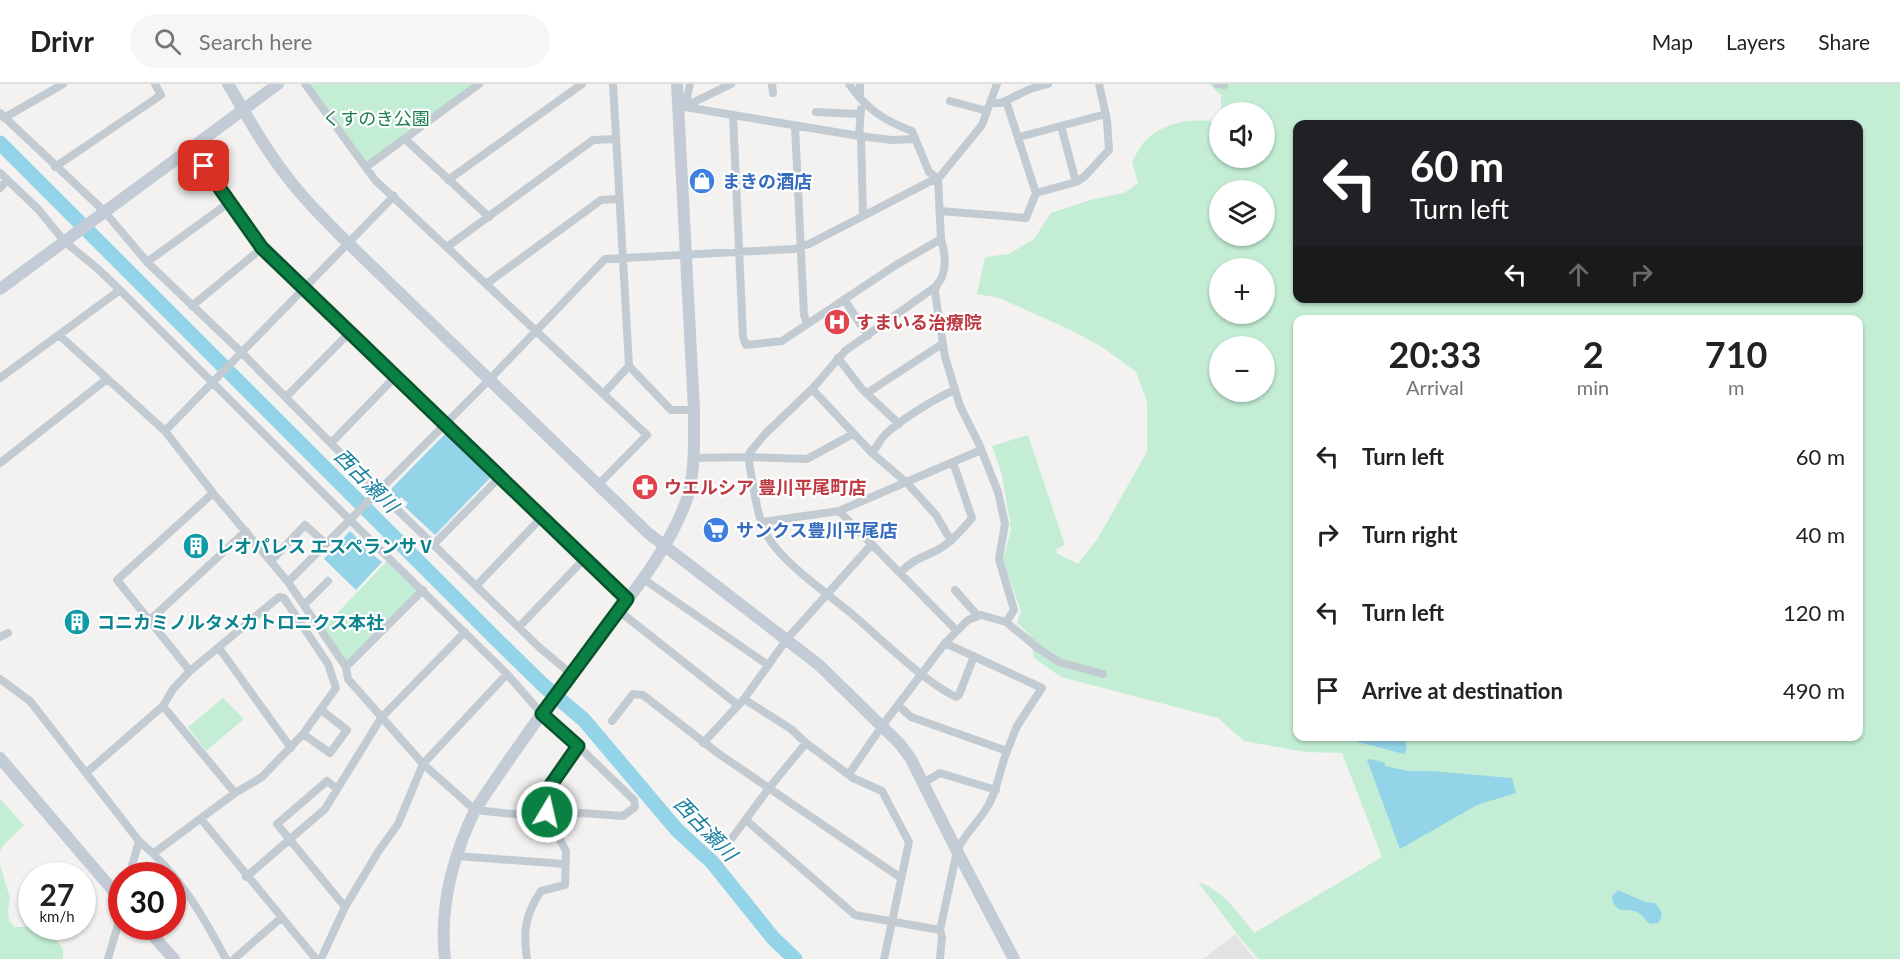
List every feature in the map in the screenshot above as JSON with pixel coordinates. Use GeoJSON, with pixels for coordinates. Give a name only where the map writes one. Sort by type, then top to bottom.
{"type":"FeatureCollection","features":[{"type":"Feature","properties":{"kind":"street"},"geometry":{"type":"LineString","coordinates":[[63,84],[2,116],[105,212],[147,262],[238,355],[286,397],[331,443],[376,495],[434,544],[539,647],[567,679]]}},
{"type":"Feature","properties":{"kind":"street"},"geometry":{"type":"LineString","coordinates":[[55,167],[161,95],[155,84]]}},
{"type":"Feature","properties":{"kind":"street"},"geometry":{"type":"LineString","coordinates":[[228,84],[288,179],[348,243],[663,546],[819,665],[882,726],[911,759],[1014,959]]}},
{"type":"Feature","properties":{"kind":"street"},"geometry":{"type":"LineString","coordinates":[[0,289],[278,84]]}},
{"type":"Feature","properties":{"kind":"street"},"geometry":{"type":"LineString","coordinates":[[305,84],[375,180],[647,435],[598,485]]}},
{"type":"Feature","properties":{"kind":"street"},"geometry":{"type":"LineString","coordinates":[[366,167],[479,84]]}},
{"type":"Feature","properties":{"kind":"street"},"geometry":{"type":"LineString","coordinates":[[448,180],[582,84]]}},
{"type":"Feature","properties":{"kind":"street"},"geometry":{"type":"LineString","coordinates":[[613,84],[629,366],[671,410],[694,410]]}},
{"type":"Feature","properties":{"kind":"street"},"geometry":{"type":"LineString","coordinates":[[446,959],[444,929],[448,891],[456,856],[475,810],[567,679],[642,578],[674,528],[689,489],[694,458],[694,410],[686,256],[682,108],[678,84]]}},
{"type":"Feature","properties":{"kind":"street"},"geometry":{"type":"LineString","coordinates":[[682,108],[690,84]]}},
{"type":"Feature","properties":{"kind":"street"},"geometry":{"type":"LineString","coordinates":[[682,108],[731,84]]}},
{"type":"Feature","properties":{"kind":"street"},"geometry":{"type":"LineString","coordinates":[[849,84],[860,99],[883,119],[912,130],[928,172],[938,179]]}},
{"type":"Feature","properties":{"kind":"street"},"geometry":{"type":"LineString","coordinates":[[860,84],[862,216]]}},
{"type":"Feature","properties":{"kind":"street"},"geometry":{"type":"LineString","coordinates":[[288,582],[447,424],[605,259],[686,256],[801,247],[938,179],[982,125],[997,84]]}},
{"type":"Feature","properties":{"kind":"street"},"geometry":{"type":"LineString","coordinates":[[950,101],[989,107],[1030,89],[1048,84]]}},
{"type":"Feature","properties":{"kind":"street"},"geometry":{"type":"LineString","coordinates":[[1036,193],[1076,182],[1090,171],[1109,150],[1106,114],[1099,84]]}},
{"type":"Feature","properties":{"kind":"street"},"geometry":{"type":"LineString","coordinates":[[940,211],[1026,218],[1036,193],[1006,101]]}},
{"type":"Feature","properties":{"kind":"street"},"geometry":{"type":"LineString","coordinates":[[682,108],[860,137],[892,140],[915,139]]}},
{"type":"Feature","properties":{"kind":"street"},"geometry":{"type":"LineString","coordinates":[[816,112],[860,114]]}},
{"type":"Feature","properties":{"kind":"street"},"geometry":{"type":"LineString","coordinates":[[1019,137],[1106,114]]}},
{"type":"Feature","properties":{"kind":"street"},"geometry":{"type":"LineString","coordinates":[[733,115],[743,337],[747,345],[782,341],[844,299],[941,239]]}},
{"type":"Feature","properties":{"kind":"street"},"geometry":{"type":"LineString","coordinates":[[795,126],[804,315],[807,324]]}},
{"type":"Feature","properties":{"kind":"street"},"geometry":{"type":"LineString","coordinates":[[1061,126],[1076,182]]}},
{"type":"Feature","properties":{"kind":"street"},"geometry":{"type":"LineString","coordinates":[[447,247],[593,140],[616,139]]}},
{"type":"Feature","properties":{"kind":"street"},"geometry":{"type":"LineString","coordinates":[[405,140],[489,217]]}},
{"type":"Feature","properties":{"kind":"street"},"geometry":{"type":"LineString","coordinates":[[191,148],[262,248],[351,331],[627,599]]}},
{"type":"Feature","properties":{"kind":"street"},"geometry":{"type":"LineString","coordinates":[[0,188],[3,177],[38,209],[64,242],[98,269],[214,379],[634,800],[635,807],[622,816],[582,813],[549,818],[475,810],[423,765],[348,679],[346,667],[288,582],[213,493],[165,431],[59,335]]}},
{"type":"Feature","properties":{"kind":"street"},"geometry":{"type":"LineString","coordinates":[[938,179],[941,239],[945,266],[941,280],[935,287],[845,351],[812,388],[765,434],[748,457],[762,522],[769,539],[777,549],[828,594],[922,674],[956,697],[962,690],[974,656]]}},
{"type":"Feature","properties":{"kind":"street"},"geometry":{"type":"LineString","coordinates":[[165,431],[394,196]]}},
{"type":"Feature","properties":{"kind":"street"},"geometry":{"type":"LineString","coordinates":[[486,284],[601,200],[619,199]]}},
{"type":"Feature","properties":{"kind":"street"},"geometry":{"type":"LineString","coordinates":[[147,262],[230,202]]}},
{"type":"Feature","properties":{"kind":"street"},"geometry":{"type":"LineString","coordinates":[[192,306],[262,248]]}},
{"type":"Feature","properties":{"kind":"street"},"geometry":{"type":"LineString","coordinates":[[935,287],[942,344],[955,390],[998,492],[1005,524],[999,559],[1014,610],[1006,622]]}},
{"type":"Feature","properties":{"kind":"street"},"geometry":{"type":"LineString","coordinates":[[0,378],[120,290]]}},
{"type":"Feature","properties":{"kind":"street"},"geometry":{"type":"LineString","coordinates":[[844,299],[868,336]]}},
{"type":"Feature","properties":{"kind":"street"},"geometry":{"type":"LineString","coordinates":[[286,397],[351,331]]}},
{"type":"Feature","properties":{"kind":"street"},"geometry":{"type":"LineString","coordinates":[[867,393],[942,344]]}},
{"type":"Feature","properties":{"kind":"street"},"geometry":{"type":"LineString","coordinates":[[838,358],[867,393],[899,424]]}},
{"type":"Feature","properties":{"kind":"street"},"geometry":{"type":"LineString","coordinates":[[604,393],[629,366]]}},
{"type":"Feature","properties":{"kind":"street"},"geometry":{"type":"LineString","coordinates":[[331,443],[396,376]]}},
{"type":"Feature","properties":{"kind":"street"},"geometry":{"type":"LineString","coordinates":[[0,463],[107,379]]}},
{"type":"Feature","properties":{"kind":"street"},"geometry":{"type":"LineString","coordinates":[[812,388],[853,434],[907,483],[936,515],[951,541]]}},
{"type":"Feature","properties":{"kind":"street"},"geometry":{"type":"LineString","coordinates":[[872,453],[884,436],[899,424],[955,390]]}},
{"type":"Feature","properties":{"kind":"street"},"geometry":{"type":"LineString","coordinates":[[694,458],[807,459],[853,434]]}},
{"type":"Feature","properties":{"kind":"street"},"geometry":{"type":"LineString","coordinates":[[762,522],[839,511],[981,450]]}},
{"type":"Feature","properties":{"kind":"street"},"geometry":{"type":"LineString","coordinates":[[900,573],[911,561],[951,541],[972,518],[953,462]]}},
{"type":"Feature","properties":{"kind":"street"},"geometry":{"type":"LineString","coordinates":[[434,544],[500,477]]}},
{"type":"Feature","properties":{"kind":"street"},"geometry":{"type":"LineString","coordinates":[[190,671],[117,580],[213,493]]}},
{"type":"Feature","properties":{"kind":"street"},"geometry":{"type":"LineString","coordinates":[[839,511],[957,631]]}},
{"type":"Feature","properties":{"kind":"street"},"geometry":{"type":"LineString","coordinates":[[476,586],[542,517]]}},
{"type":"Feature","properties":{"kind":"street"},"geometry":{"type":"LineString","coordinates":[[271,561],[305,525],[326,544]]}},
{"type":"Feature","properties":{"kind":"street"},"geometry":{"type":"LineString","coordinates":[[150,620],[246,531]]}},
{"type":"Feature","properties":{"kind":"street"},"geometry":{"type":"LineString","coordinates":[[703,743],[741,702],[787,639],[872,544]]}},
{"type":"Feature","properties":{"kind":"street"},"geometry":{"type":"LineString","coordinates":[[519,627],[585,558]]}},
{"type":"Feature","properties":{"kind":"street"},"geometry":{"type":"LineString","coordinates":[[642,578],[768,665]]}},
{"type":"Feature","properties":{"kind":"street"},"geometry":{"type":"LineString","coordinates":[[304,605],[328,581]]}},
{"type":"Feature","properties":{"kind":"street"},"geometry":{"type":"LineString","coordinates":[[346,667],[423,590]]}},
{"type":"Feature","properties":{"kind":"street"},"geometry":{"type":"LineString","coordinates":[[955,590],[978,616]]}},
{"type":"Feature","properties":{"kind":"street"},"geometry":{"type":"LineString","coordinates":[[87,773],[163,706],[173,689],[190,671],[279,597],[284,598],[328,664],[336,688],[303,734],[262,777],[235,793],[154,853]]}},
{"type":"Feature","properties":{"kind":"street"},"geometry":{"type":"LineString","coordinates":[[619,611],[741,702],[791,729],[853,778],[882,791],[909,842],[884,959]]}},
{"type":"Feature","properties":{"kind":"street"},"geometry":{"type":"LineString","coordinates":[[849,774],[945,643],[968,620],[978,616],[1006,622],[1059,662],[1103,674]]}},
{"type":"Feature","properties":{"kind":"street"},"geometry":{"type":"LineString","coordinates":[[246,876],[324,809],[381,718],[465,632]]}},
{"type":"Feature","properties":{"kind":"street"},"geometry":{"type":"LineString","coordinates":[[940,959],[942,937],[940,930],[960,843],[981,818],[996,790],[1000,768],[1017,726],[1042,688],[945,643]]}},
{"type":"Feature","properties":{"kind":"street"},"geometry":{"type":"LineString","coordinates":[[219,648],[291,748]]}},
{"type":"Feature","properties":{"kind":"street"},"geometry":{"type":"LineString","coordinates":[[321,959],[345,907],[398,824],[423,765],[507,674]]}},
{"type":"Feature","properties":{"kind":"street"},"geometry":{"type":"LineString","coordinates":[[0,679],[30,701],[140,841],[183,885],[226,959]]}},
{"type":"Feature","properties":{"kind":"street"},"geometry":{"type":"LineString","coordinates":[[612,721],[633,694],[643,695],[703,743],[902,878]]}},
{"type":"Feature","properties":{"kind":"street"},"geometry":{"type":"LineString","coordinates":[[898,705],[911,717],[1007,751]]}},
{"type":"Feature","properties":{"kind":"street"},"geometry":{"type":"LineString","coordinates":[[163,706],[235,793]]}},
{"type":"Feature","properties":{"kind":"street"},"geometry":{"type":"LineString","coordinates":[[303,734],[330,753],[347,730],[321,710]]}},
{"type":"Feature","properties":{"kind":"street"},"geometry":{"type":"LineString","coordinates":[[724,849],[806,743]]}},
{"type":"Feature","properties":{"kind":"street"},"geometry":{"type":"LineString","coordinates":[[526,959],[524,935],[528,912],[541,891],[565,885],[566,851],[549,818],[546,792],[578,746]]}},
{"type":"Feature","properties":{"kind":"street"},"geometry":{"type":"LineString","coordinates":[[0,758],[108,884]]}},
{"type":"Feature","properties":{"kind":"street"},"geometry":{"type":"LineString","coordinates":[[923,783],[940,773],[996,790]]}},
{"type":"Feature","properties":{"kind":"street"},"geometry":{"type":"LineString","coordinates":[[337,789],[327,781],[277,824],[345,907]]}},
{"type":"Feature","properties":{"kind":"street"},"geometry":{"type":"LineString","coordinates":[[201,819],[316,959]]}},
{"type":"Feature","properties":{"kind":"street"},"geometry":{"type":"LineString","coordinates":[[746,820],[855,915],[940,930]]}},
{"type":"Feature","properties":{"kind":"street"},"geometry":{"type":"LineString","coordinates":[[133,862],[140,841]]}},
{"type":"Feature","properties":{"kind":"street"},"geometry":{"type":"LineString","coordinates":[[456,856],[566,864]]}},
{"type":"Feature","properties":{"kind":"street"},"geometry":{"type":"LineString","coordinates":[[234,959],[281,918]]}},
{"type":"Feature","properties":{"kind":"street"},"geometry":{"type":"LineString","coordinates":[[108,959],[114,940]]}},
{"type":"Feature","properties":{"kind":"street"},"geometry":{"type":"LineString","coordinates":[[157,940],[174,959]]}},
{"type":"Feature","properties":{"kind":"shaded area"},"geometry":{"type":"Polygon","coordinates":[[[1235,934],[1255,959],[1203,959],[1235,934]]]}},
{"type":"Feature","properties":{"kind":"green space","name":"くすのき公園"},"geometry":{"type":"Polygon","coordinates":[[[309,84],[481,84],[365,163],[309,84]]]}},
{"type":"Feature","properties":{"kind":"green space"},"geometry":{"type":"Polygon","coordinates":[[[1209,84],[1900,84],[1900,959],[1258,959],[1198,882],[1222,896],[1254,933],[1382,857],[1342,753],[1305,752],[1244,741],[1218,718],[1061,677],[1034,658],[1029,635],[1017,622],[1021,611],[1003,561],[1011,529],[1002,475],[992,446],[1028,435],[1065,545],[1056,549],[1058,554],[1078,564],[1098,538],[1147,452],[1147,401],[1136,372],[1105,349],[1073,331],[999,298],[977,294],[985,257],[1009,254],[1034,239],[1051,213],[1090,200],[1124,193],[1138,183],[1132,162],[1144,142],[1160,129],[1170,125],[1199,120],[1209,121],[1209,168],[1275,168],[1275,102],[1221,102],[1221,95],[1209,84]]]}},
{"type":"Feature","properties":{"kind":"green space"},"geometry":{"type":"Polygon","coordinates":[[[388,560],[419,590],[346,663],[323,628],[388,560]]]}},
{"type":"Feature","properties":{"kind":"green space"},"geometry":{"type":"Polygon","coordinates":[[[223,698],[244,719],[206,751],[188,727],[223,698]]]}},
{"type":"Feature","properties":{"kind":"green space"},"geometry":{"type":"Polygon","coordinates":[[[0,799],[24,825],[0,852],[0,799]]]}},
{"type":"Feature","properties":{"kind":"green space"},"geometry":{"type":"Polygon","coordinates":[[[0,865],[10,898],[9,921],[18,927],[18,940],[56,940],[63,949],[63,959],[0,959],[0,865]]]}},
{"type":"Feature","properties":{"kind":"water"},"geometry":{"type":"Polygon","coordinates":[[[446,433],[490,478],[435,535],[405,507],[408,503],[401,497],[398,500],[392,494],[392,488],[446,433]]]}},
{"type":"Feature","properties":{"kind":"water"},"geometry":{"type":"Polygon","coordinates":[[[350,531],[363,544],[362,546],[382,562],[356,590],[324,559],[350,531]]]}},
{"type":"Feature","properties":{"kind":"water"},"geometry":{"type":"Polygon","coordinates":[[[1405,741],[1407,748],[1404,754],[1358,742],[1405,741]]]}},
{"type":"Feature","properties":{"kind":"water"},"geometry":{"type":"Polygon","coordinates":[[[1367,760],[1385,763],[1385,766],[1408,771],[1512,778],[1516,793],[1477,805],[1400,849],[1367,760]]]}},
{"type":"Feature","properties":{"kind":"water"},"geometry":{"type":"Polygon","coordinates":[[[1618,890],[1645,902],[1655,903],[1661,913],[1658,923],[1650,924],[1635,911],[1616,907],[1612,896],[1618,890]]]}},
{"type":"Feature","properties":{"kind":"waterway","name":"西古瀬川"},"geometry":{"type":"LineString","coordinates":[[0,143],[498,641],[543,685],[584,720],[677,830],[712,862],[773,938],[795,959]]}},
{"type":"Feature","properties":{"kind":"place","name":"まきの酒店"},"geometry":{"type":"Point","coordinates":[702,181]}},
{"type":"Feature","properties":{"kind":"place","name":"すまいる治療院"},"geometry":{"type":"Point","coordinates":[837,322]}},
{"type":"Feature","properties":{"kind":"place","name":"ウエルシア 豊川平尾町店"},"geometry":{"type":"Point","coordinates":[645,487]}},
{"type":"Feature","properties":{"kind":"place","name":"サンクス豊川平尾店"},"geometry":{"type":"Point","coordinates":[716,530]}},
{"type":"Feature","properties":{"kind":"place","name":"レオパレス エスペランサⅤ"},"geometry":{"type":"Point","coordinates":[196,546]}},
{"type":"Feature","properties":{"kind":"place","name":"コニカミノルタメカトロニクス本社"},"geometry":{"type":"Point","coordinates":[77,622]}},
{"type":"Feature","properties":{"kind":"route"},"geometry":{"type":"LineString","coordinates":[[204,166],[262,248],[351,331],[627,599],[542,714],[578,746],[546,792],[547,812]]}}]}
